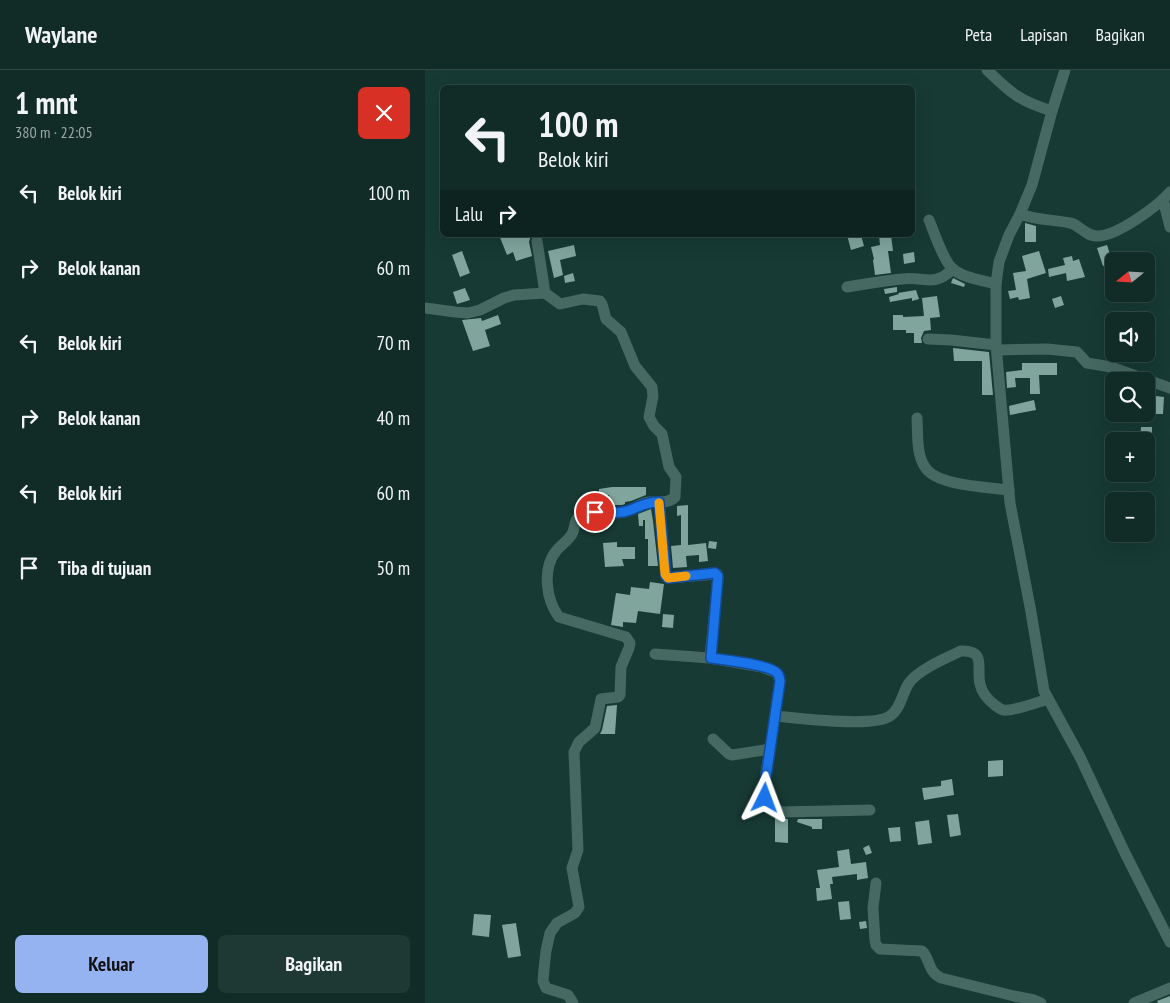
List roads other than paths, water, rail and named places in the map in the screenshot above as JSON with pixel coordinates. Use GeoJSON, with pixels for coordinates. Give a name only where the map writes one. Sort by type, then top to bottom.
{"type":"FeatureCollection","features":[{"type":"Feature","properties":{"kind":"street"},"geometry":{"type":"LineString","coordinates":[[987,70],[1013,95],[1023,101],[1052,111]]}},
{"type":"Feature","properties":{"kind":"street"},"geometry":{"type":"LineString","coordinates":[[1065,70],[1032,185],[1002,252],[996,284],[996,348],[1009,490],[1044,692],[1081,757],[1125,853],[1170,942]]}},
{"type":"Feature","properties":{"kind":"street"},"geometry":{"type":"LineString","coordinates":[[1020,214],[1042,220],[1074,224],[1084,232],[1098,236],[1109,234],[1133,222],[1167,196]]}},
{"type":"Feature","properties":{"kind":"street"},"geometry":{"type":"LineString","coordinates":[[1167,196],[1170,227]]}},
{"type":"Feature","properties":{"kind":"street"},"geometry":{"type":"LineString","coordinates":[[929,220],[947,262],[953,269],[973,278],[996,284]]}},
{"type":"Feature","properties":{"kind":"street"},"geometry":{"type":"LineString","coordinates":[[537,242],[545,293]]}},
{"type":"Feature","properties":{"kind":"street"},"geometry":{"type":"LineString","coordinates":[[847,287],[904,278],[928,281],[940,279],[953,269]]}},
{"type":"Feature","properties":{"kind":"street"},"geometry":{"type":"LineString","coordinates":[[425,308],[467,313],[514,295],[545,293],[560,304],[592,299],[601,302],[606,319],[621,332],[635,366],[650,384],[653,396],[649,417],[662,434],[669,467],[675,473],[677,479],[675,497],[669,501],[645,503],[626,511],[595,512],[579,516],[571,536],[555,552],[548,566],[547,585],[552,603],[559,617],[625,637],[630,643],[621,667],[619,696],[601,699],[595,728],[579,742],[575,752],[578,850],[572,868],[579,907],[575,913],[557,923],[550,933],[543,980],[549,989],[568,995],[573,1003]]}},
{"type":"Feature","properties":{"kind":"street"},"geometry":{"type":"LineString","coordinates":[[928,340],[951,340],[996,348],[1047,349],[1077,352],[1087,364],[1111,367],[1170,388]]}},
{"type":"Feature","properties":{"kind":"street"},"geometry":{"type":"LineString","coordinates":[[917,418],[919,452],[924,466],[930,474],[943,480],[1009,490]]}},
{"type":"Feature","properties":{"kind":"street"},"geometry":{"type":"LineString","coordinates":[[659,502],[666,576],[668,578],[715,573],[718,576],[711,658]]}},
{"type":"Feature","properties":{"kind":"street"},"geometry":{"type":"LineString","coordinates":[[775,716],[845,721],[880,720],[891,716],[897,709],[903,693],[913,678],[961,650],[969,650],[977,656],[979,660],[979,683],[984,695],[990,702],[1003,710],[1048,699]]}},
{"type":"Feature","properties":{"kind":"street"},"geometry":{"type":"LineString","coordinates":[[655,654],[711,658],[761,667],[777,673],[780,681],[764,791],[765,798],[775,809],[782,812],[870,810]]}},
{"type":"Feature","properties":{"kind":"street"},"geometry":{"type":"LineString","coordinates":[[713,739],[732,755],[770,749]]}},
{"type":"Feature","properties":{"kind":"street"},"geometry":{"type":"LineString","coordinates":[[876,883],[873,908],[875,941],[880,949],[922,951],[926,955],[933,973],[941,978],[1041,1003]]}},
{"type":"Feature","properties":{"kind":"street"},"geometry":{"type":"LineString","coordinates":[[1134,1003],[1170,988]]}}]}
